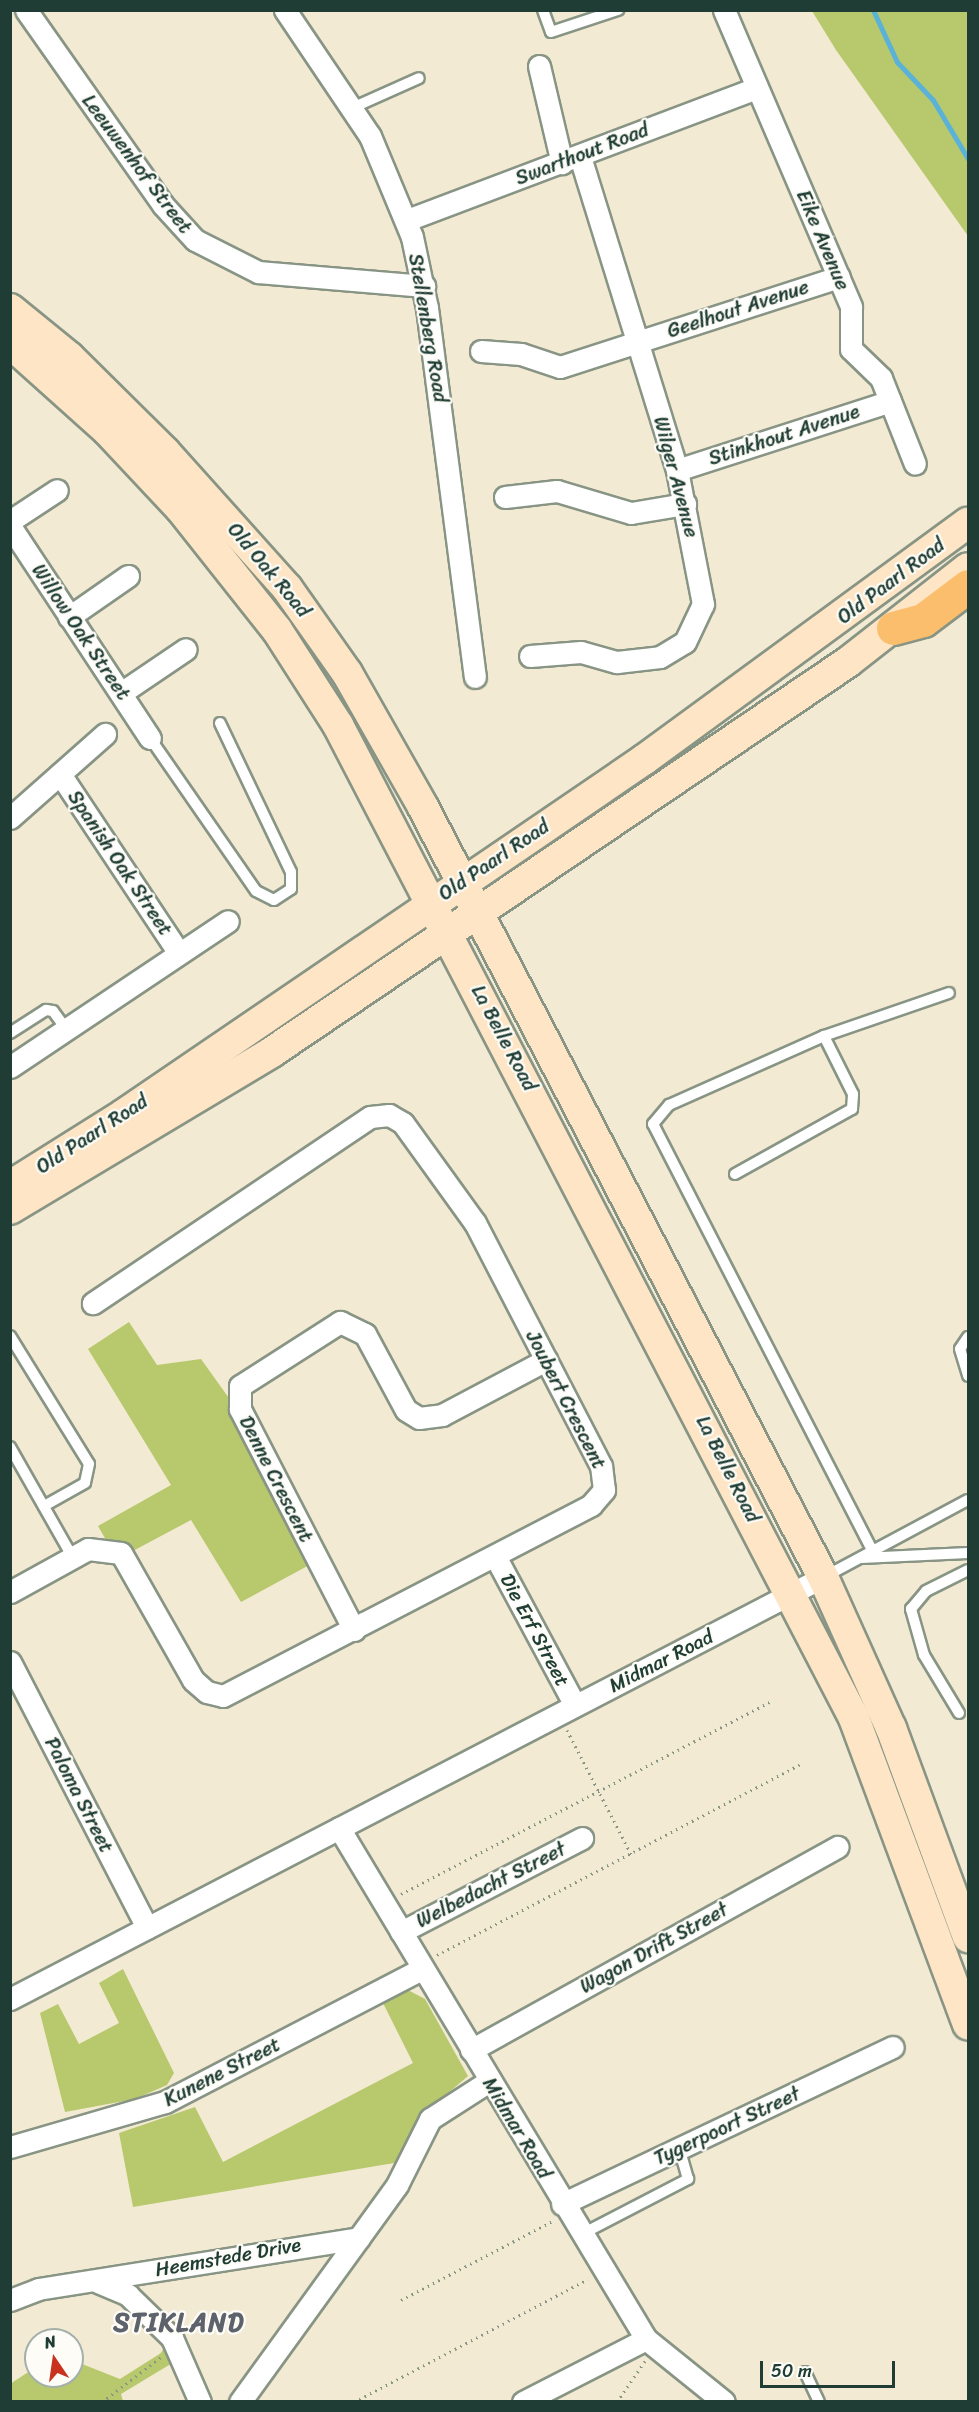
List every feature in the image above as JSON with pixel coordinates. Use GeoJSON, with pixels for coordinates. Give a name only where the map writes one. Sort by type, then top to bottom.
{"type":"FeatureCollection","features":[{"type":"Feature","properties":{"kind":"highway"},"geometry":{"type":"LineString","coordinates":[[893,628],[923,620],[969,586]]}},
{"type":"Feature","properties":{"kind":"main road","name":"Old Oak Road"},"geometry":{"type":"LineString","coordinates":[[10,309],[141,428],[287,588],[347,673],[477,912]]}},
{"type":"Feature","properties":{"kind":"main road","name":"Old Oak Road"},"geometry":{"type":"LineString","coordinates":[[10,343],[156,482],[259,605],[338,725],[449,931]]}},
{"type":"Feature","properties":{"kind":"main road","name":"Old Paarl Road"},"geometry":{"type":"LineString","coordinates":[[10,1186],[123,1115],[432,901],[645,759],[969,523]]}},
{"type":"Feature","properties":{"kind":"main road","name":"Old Paarl Road"},"geometry":{"type":"LineString","coordinates":[[10,1209],[272,1052],[893,628],[969,568]]}},
{"type":"Feature","properties":{"kind":"main road","name":"La Belle Road"},"geometry":{"type":"LineString","coordinates":[[477,912],[823,1577],[891,1728],[969,1937]]}},
{"type":"Feature","properties":{"kind":"main road","name":"La Belle Road"},"geometry":{"type":"LineString","coordinates":[[449,931],[792,1592],[854,1718],[969,2024]]}},
{"type":"Feature","properties":{"kind":"main road"},"geometry":{"type":"LineString","coordinates":[[754,1445],[770,1508],[798,1563],[792,1592]]}},
{"type":"Feature","properties":{"kind":"main road"},"geometry":{"type":"LineString","coordinates":[[823,1577],[820,1609],[850,1681],[854,1718]]}},
{"type":"Feature","properties":{"kind":"street","name":"Leeuwenhof Street"},"geometry":{"type":"LineString","coordinates":[[26,10],[175,222],[195,240],[258,272],[424,286]]}},
{"type":"Feature","properties":{"kind":"street","name":"Eike Avenue"},"geometry":{"type":"LineString","coordinates":[[724,10],[853,310],[847,332],[851,349],[881,378],[915,464]]}},
{"type":"Feature","properties":{"kind":"street","name":"Stellenberg Road"},"geometry":{"type":"LineString","coordinates":[[292,12],[352,108],[406,220],[424,286],[475,677]]}},
{"type":"Feature","properties":{"kind":"street","name":"Wilger Avenue"},"geometry":{"type":"LineString","coordinates":[[530,656],[577,652],[629,662],[660,657],[686,642],[699,621],[703,593],[677,470],[637,341],[539,66]]}},
{"type":"Feature","properties":{"kind":"street","name":"Swarthout Road"},"geometry":{"type":"LineString","coordinates":[[406,220],[571,160],[757,88]]}},
{"type":"Feature","properties":{"kind":"street","name":"Geelhout Avenue"},"geometry":{"type":"LineString","coordinates":[[481,351],[526,356],[554,367],[840,277]]}},
{"type":"Feature","properties":{"kind":"street","name":"Stinkhout Avenue"},"geometry":{"type":"LineString","coordinates":[[677,470],[890,401]]}},
{"type":"Feature","properties":{"kind":"street"},"geometry":{"type":"LineString","coordinates":[[10,521],[57,490]]}},
{"type":"Feature","properties":{"kind":"street"},"geometry":{"type":"LineString","coordinates":[[505,497],[556,491],[632,513],[685,504]]}},
{"type":"Feature","properties":{"kind":"street","name":"Willow Oak Street"},"geometry":{"type":"LineString","coordinates":[[10,526],[150,738]]}},
{"type":"Feature","properties":{"kind":"street"},"geometry":{"type":"LineString","coordinates":[[69,616],[128,576]]}},
{"type":"Feature","properties":{"kind":"street"},"geometry":{"type":"LineString","coordinates":[[121,693],[186,649]]}},
{"type":"Feature","properties":{"kind":"street","name":"Spanish Oak Street"},"geometry":{"type":"LineString","coordinates":[[10,818],[105,734]]}},
{"type":"Feature","properties":{"kind":"street","name":"Spanish Oak Street"},"geometry":{"type":"LineString","coordinates":[[60,774],[179,953]]}},
{"type":"Feature","properties":{"kind":"street","name":"Spanish Oak Street"},"geometry":{"type":"LineString","coordinates":[[10,1067],[228,921]]}},
{"type":"Feature","properties":{"kind":"street","name":"Joubert Crescent"},"geometry":{"type":"LineString","coordinates":[[73,1558],[88,1549],[110,1548],[128,1562],[193,1680],[207,1692],[237,1692],[591,1505],[604,1490],[601,1466],[469,1215],[403,1123],[382,1114],[370,1117],[93,1303]]}},
{"type":"Feature","properties":{"kind":"street","name":"Denne Crescent"},"geometry":{"type":"LineString","coordinates":[[354,1630],[240,1409],[240,1386],[340,1322],[365,1334],[406,1410],[419,1418],[442,1416],[546,1360]]}},
{"type":"Feature","properties":{"kind":"street","name":"Die Erf Street"},"geometry":{"type":"LineString","coordinates":[[495,1556],[567,1710]]}},
{"type":"Feature","properties":{"kind":"street"},"geometry":{"type":"LineString","coordinates":[[10,1592],[73,1558]]}},
{"type":"Feature","properties":{"kind":"street","name":"Midmar Road"},"geometry":{"type":"LineString","coordinates":[[10,1999],[823,1577]]}},
{"type":"Feature","properties":{"kind":"street","name":"Paloma Street"},"geometry":{"type":"LineString","coordinates":[[10,1662],[147,1928]]}},
{"type":"Feature","properties":{"kind":"street","name":"Midmar Road"},"geometry":{"type":"LineString","coordinates":[[339,1828],[580,2235],[650,2343],[724,2402]]}},
{"type":"Feature","properties":{"kind":"street","name":"Welbedacht Street"},"geometry":{"type":"LineString","coordinates":[[401,1932],[582,1838]]}},
{"type":"Feature","properties":{"kind":"street","name":"Wagon Drift Street"},"geometry":{"type":"LineString","coordinates":[[471,2050],[837,1847]]}},
{"type":"Feature","properties":{"kind":"street","name":"Kunene Street"},"geometry":{"type":"LineString","coordinates":[[10,2148],[165,2102],[421,1967]]}},
{"type":"Feature","properties":{"kind":"street","name":"Tygerpoort Street"},"geometry":{"type":"LineString","coordinates":[[565,2209],[680,2148],[892,2047]]}},
{"type":"Feature","properties":{"kind":"street"},"geometry":{"type":"LineString","coordinates":[[240,2402],[359,2238],[417,2153],[436,2112],[489,2081]]}},
{"type":"Feature","properties":{"kind":"street","name":"Heemstede Drive"},"geometry":{"type":"LineString","coordinates":[[10,2300],[38,2289],[98,2282],[300,2244],[359,2238]]}},
{"type":"Feature","properties":{"kind":"street","name":"Heemstede Drive"},"geometry":{"type":"LineString","coordinates":[[98,2282],[144,2308],[176,2346],[200,2402]]}},
{"type":"Feature","properties":{"kind":"street"},"geometry":{"type":"LineString","coordinates":[[523,2402],[650,2343]]}},
{"type":"Feature","properties":{"kind":"lane"},"geometry":{"type":"LineString","coordinates":[[543,10],[551,32],[618,10]]}},
{"type":"Feature","properties":{"kind":"lane"},"geometry":{"type":"LineString","coordinates":[[352,108],[419,78]]}},
{"type":"Feature","properties":{"kind":"lane"},"geometry":{"type":"LineString","coordinates":[[150,738],[256,891],[274,900],[291,889],[291,872],[220,723]]}},
{"type":"Feature","properties":{"kind":"lane"},"geometry":{"type":"LineString","coordinates":[[872,1550],[653,1131],[657,1114],[669,1105],[824,1036],[949,993]]}},
{"type":"Feature","properties":{"kind":"lane"},"geometry":{"type":"LineString","coordinates":[[10,1033],[46,1010],[53,1011],[66,1029]]}},
{"type":"Feature","properties":{"kind":"lane"},"geometry":{"type":"LineString","coordinates":[[735,1174],[852,1109],[853,1094],[824,1036]]}},
{"type":"Feature","properties":{"kind":"lane"},"geometry":{"type":"LineString","coordinates":[[10,1336],[89,1464],[85,1483],[44,1506]]}},
{"type":"Feature","properties":{"kind":"lane"},"geometry":{"type":"LineString","coordinates":[[969,1337],[960,1349],[969,1376]]}},
{"type":"Feature","properties":{"kind":"lane"},"geometry":{"type":"LineString","coordinates":[[10,1447],[73,1558]]}},
{"type":"Feature","properties":{"kind":"lane"},"geometry":{"type":"LineString","coordinates":[[823,1577],[969,1500]]}},
{"type":"Feature","properties":{"kind":"lane"},"geometry":{"type":"LineString","coordinates":[[859,1558],[969,1553]]}},
{"type":"Feature","properties":{"kind":"lane"},"geometry":{"type":"LineString","coordinates":[[959,1713],[924,1655],[911,1609],[926,1591],[969,1570]]}},
{"type":"Feature","properties":{"kind":"lane"},"geometry":{"type":"LineString","coordinates":[[580,2235],[688,2179],[680,2148]]}},
{"type":"Feature","properties":{"kind":"lane"},"geometry":{"type":"LineString","coordinates":[[805,2372],[819,2402]]}},
{"type":"Feature","properties":{"kind":"path"},"geometry":{"type":"LineString","coordinates":[[384,1903],[770,1702]]}},
{"type":"Feature","properties":{"kind":"path"},"geometry":{"type":"LineString","coordinates":[[567,1710],[598,1791],[631,1854]]}},
{"type":"Feature","properties":{"kind":"path"},"geometry":{"type":"LineString","coordinates":[[421,1967],[803,1763]]}},
{"type":"Feature","properties":{"kind":"path"},"geometry":{"type":"LineString","coordinates":[[401,2300],[565,2209]]}},
{"type":"Feature","properties":{"kind":"path"},"geometry":{"type":"LineString","coordinates":[[354,2402],[603,2271]]}},
{"type":"Feature","properties":{"kind":"path"},"geometry":{"type":"LineString","coordinates":[[617,2402],[650,2343]]}},
{"type":"Feature","properties":{"kind":"path"},"geometry":{"type":"LineString","coordinates":[[102,2402],[176,2346]]}},
{"type":"Feature","properties":{"kind":"path"},"geometry":{"type":"LineString","coordinates":[[10,2397],[18,2402]]}},
{"type":"Feature","properties":{"kind":"green space"},"geometry":{"type":"Polygon","coordinates":[[[812,11],[968,11],[968,236],[836,50],[812,11]]]}},
{"type":"Feature","properties":{"kind":"green space"},"geometry":{"type":"Polygon","coordinates":[[[129,1322],[157,1365],[201,1359],[231,1401],[313,1563],[241,1602],[191,1520],[131,1552],[106,1540],[98,1526],[171,1485],[88,1349],[129,1322]]]}},
{"type":"Feature","properties":{"kind":"green space"},"geometry":{"type":"Polygon","coordinates":[[[123,1969],[174,2073],[167,2085],[135,2099],[65,2112],[40,2013],[58,2004],[79,2044],[119,2023],[99,1983],[123,1969]]]}},
{"type":"Feature","properties":{"kind":"green space"},"geometry":{"type":"Polygon","coordinates":[[[406,1989],[425,1999],[468,2076],[426,2112],[406,2161],[133,2207],[119,2133],[195,2107],[223,2162],[413,2063],[382,2001],[406,1989]]]}},
{"type":"Feature","properties":{"kind":"green space"},"geometry":{"type":"Polygon","coordinates":[[[167,2342],[181,2365],[169,2365],[121,2394],[123,2401],[11,2401],[10,2384],[24,2375],[24,2388],[84,2388],[84,2365],[120,2379],[161,2353],[167,2342]]]}},
{"type":"Feature","properties":{"kind":"waterway"},"geometry":{"type":"LineString","coordinates":[[873,10],[897,62],[933,100],[968,159]]}},
{"type":"Feature","properties":{"kind":"district","name":"STIKLAND"},"geometry":{"type":"Point","coordinates":[179,2323]}}]}
